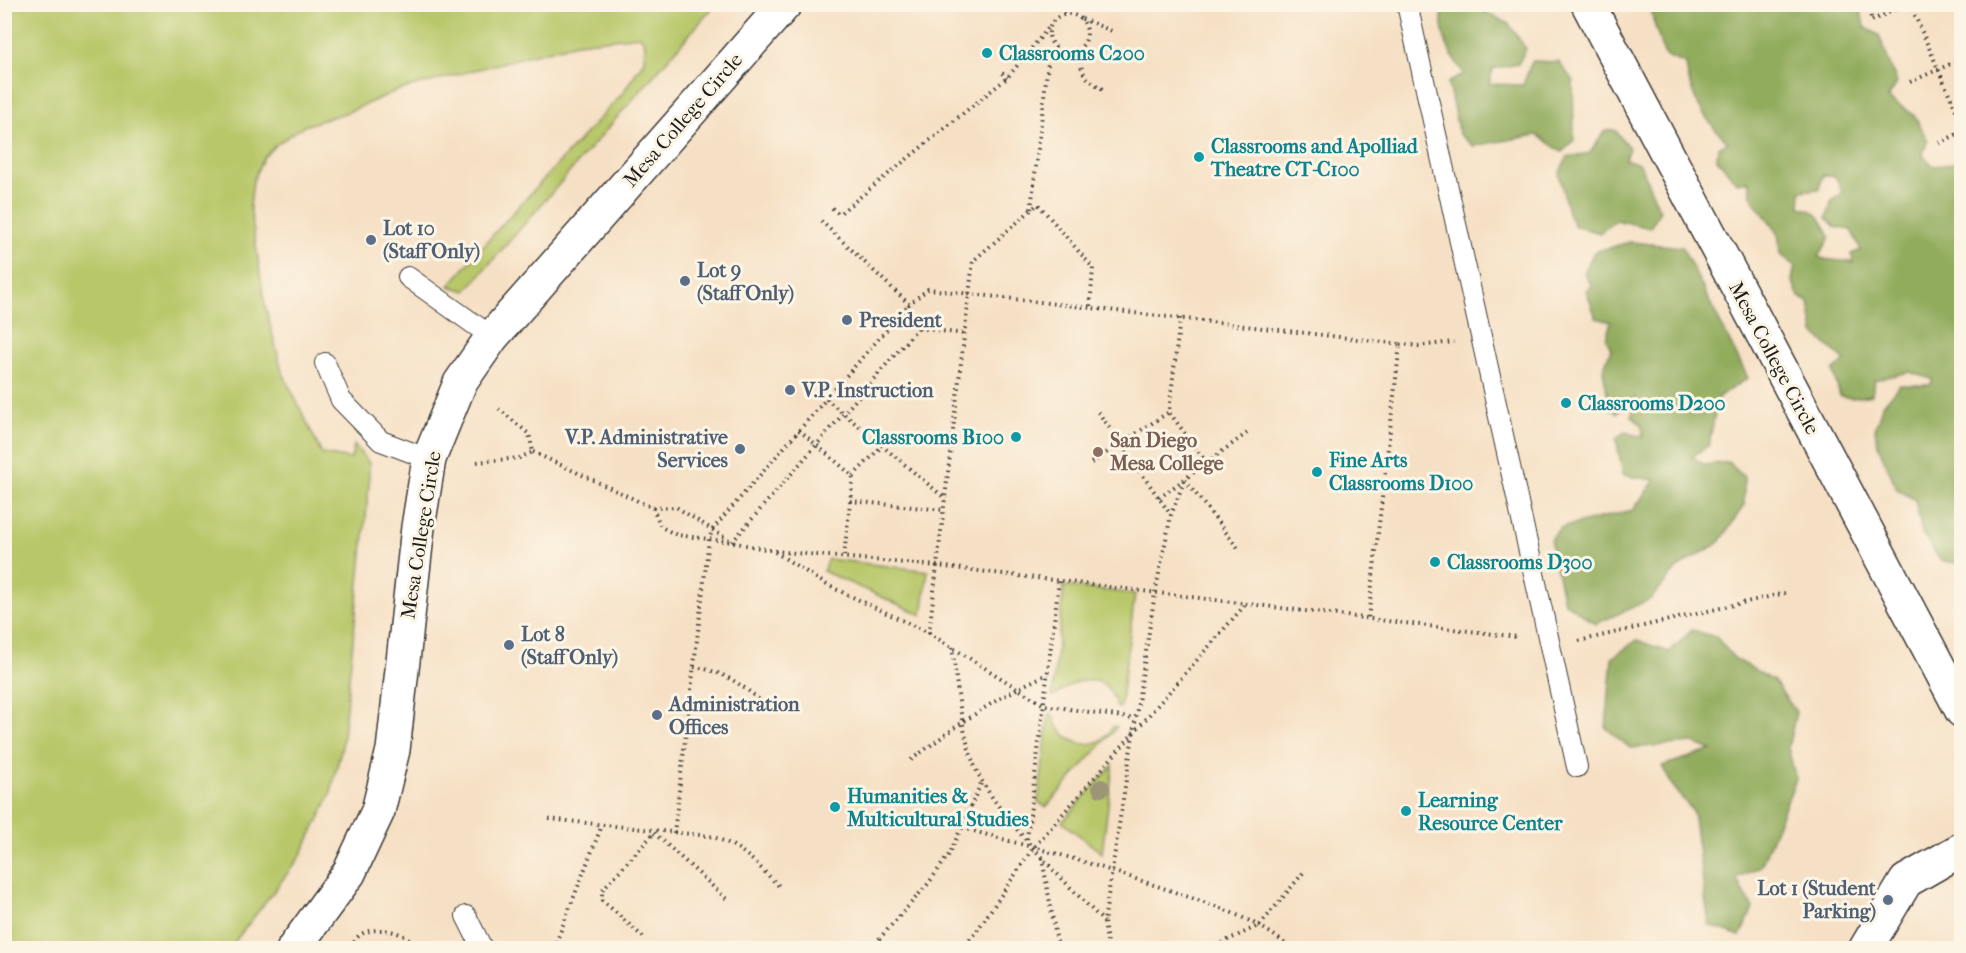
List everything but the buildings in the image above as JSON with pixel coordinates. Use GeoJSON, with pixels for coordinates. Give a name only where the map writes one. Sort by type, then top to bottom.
{"type":"FeatureCollection","features":[{"type":"Feature","properties":{"kind":"street","name":"Mesa College Circle"},"geometry":{"type":"LineString","coordinates":[[294,948],[349,873],[378,811],[393,750],[418,527],[429,459],[460,383],[492,337],[785,4]]}},
{"type":"Feature","properties":{"kind":"street","name":"Mesa College Circle"},"geometry":{"type":"LineString","coordinates":[[1588,4],[1962,711]]}},
{"type":"Feature","properties":{"kind":"street"},"geometry":{"type":"LineString","coordinates":[[1866,948],[1906,881],[1962,849]]}},
{"type":"Feature","properties":{"kind":"lane"},"geometry":{"type":"LineString","coordinates":[[1407,4],[1577,767]]}},
{"type":"Feature","properties":{"kind":"lane"},"geometry":{"type":"LineString","coordinates":[[408,277],[492,337]]}},
{"type":"Feature","properties":{"kind":"lane"},"geometry":{"type":"LineString","coordinates":[[325,363],[341,400],[381,441],[429,459]]}},
{"type":"Feature","properties":{"kind":"lane"},"geometry":{"type":"LineString","coordinates":[[466,916],[482,948]]}},
{"type":"Feature","properties":{"kind":"path"},"geometry":{"type":"LineString","coordinates":[[1870,4],[1871,21],[1909,4],[1962,124]]}},
{"type":"Feature","properties":{"kind":"path"},"geometry":{"type":"LineString","coordinates":[[1058,9],[1112,31]]}},
{"type":"Feature","properties":{"kind":"path"},"geometry":{"type":"LineString","coordinates":[[832,208],[839,214],[1007,78],[1057,17],[1070,13]]}},
{"type":"Feature","properties":{"kind":"path"},"geometry":{"type":"LineString","coordinates":[[1049,27],[1050,40],[1057,48],[1066,52],[1079,49],[1084,44],[1087,31],[1082,19]]}},
{"type":"Feature","properties":{"kind":"path"},"geometry":{"type":"LineString","coordinates":[[1031,210],[1048,63],[1057,48]]}},
{"type":"Feature","properties":{"kind":"path"},"geometry":{"type":"LineString","coordinates":[[1079,49],[1081,70],[1087,79],[1104,90]]}},
{"type":"Feature","properties":{"kind":"path"},"geometry":{"type":"LineString","coordinates":[[1910,82],[1962,59]]}},
{"type":"Feature","properties":{"kind":"path"},"geometry":{"type":"LineString","coordinates":[[1002,73],[1007,78]]}},
{"type":"Feature","properties":{"kind":"path"},"geometry":{"type":"LineString","coordinates":[[1939,143],[1962,132]]}},
{"type":"Feature","properties":{"kind":"path"},"geometry":{"type":"LineString","coordinates":[[929,633],[973,261],[1038,204],[1093,268],[1090,308]]}},
{"type":"Feature","properties":{"kind":"path"},"geometry":{"type":"LineString","coordinates":[[821,221],[909,304]]}},
{"type":"Feature","properties":{"kind":"path"},"geometry":{"type":"LineString","coordinates":[[674,833],[709,539],[713,529],[909,304],[928,289],[1418,346],[1464,341]]}},
{"type":"Feature","properties":{"kind":"path"},"geometry":{"type":"LineString","coordinates":[[901,313],[918,328],[965,334]]}},
{"type":"Feature","properties":{"kind":"path"},"geometry":{"type":"LineString","coordinates":[[1180,318],[1169,412],[1207,464]]}},
{"type":"Feature","properties":{"kind":"path"},"geometry":{"type":"LineString","coordinates":[[732,542],[918,328]]}},
{"type":"Feature","properties":{"kind":"path"},"geometry":{"type":"LineString","coordinates":[[1368,619],[1400,344]]}},
{"type":"Feature","properties":{"kind":"path"},"geometry":{"type":"LineString","coordinates":[[826,399],[946,499]]}},
{"type":"Feature","properties":{"kind":"path"},"geometry":{"type":"LineString","coordinates":[[500,409],[529,434],[533,453]]}},
{"type":"Feature","properties":{"kind":"path"},"geometry":{"type":"LineString","coordinates":[[1098,412],[1171,515]]}},
{"type":"Feature","properties":{"kind":"path"},"geometry":{"type":"LineString","coordinates":[[1091,463],[1169,412]]}},
{"type":"Feature","properties":{"kind":"path"},"geometry":{"type":"LineString","coordinates":[[799,430],[853,476]]}},
{"type":"Feature","properties":{"kind":"path"},"geometry":{"type":"LineString","coordinates":[[1159,498],[1247,433]]}},
{"type":"Feature","properties":{"kind":"path"},"geometry":{"type":"LineString","coordinates":[[843,556],[853,476],[882,446]]}},
{"type":"Feature","properties":{"kind":"path"},"geometry":{"type":"LineString","coordinates":[[477,462],[519,458],[533,453],[653,508],[676,507],[732,542]]}},
{"type":"Feature","properties":{"kind":"path"},"geometry":{"type":"LineString","coordinates":[[1108,948],[1104,922],[1155,593],[1171,515],[1185,480]]}},
{"type":"Feature","properties":{"kind":"path"},"geometry":{"type":"LineString","coordinates":[[1185,480],[1238,548]]}},
{"type":"Feature","properties":{"kind":"path"},"geometry":{"type":"LineString","coordinates":[[850,501],[944,510]]}},
{"type":"Feature","properties":{"kind":"path"},"geometry":{"type":"LineString","coordinates":[[653,508],[656,520],[666,532],[774,551],[843,556],[1059,581],[1549,641],[1581,641],[1785,593]]}},
{"type":"Feature","properties":{"kind":"path"},"geometry":{"type":"LineString","coordinates":[[774,551],[827,585],[929,633],[1044,705],[1136,719]]}},
{"type":"Feature","properties":{"kind":"path"},"geometry":{"type":"LineString","coordinates":[[1027,839],[1059,581]]}},
{"type":"Feature","properties":{"kind":"path"},"geometry":{"type":"LineString","coordinates":[[961,948],[976,932],[1034,847],[1246,604]]}},
{"type":"Feature","properties":{"kind":"path"},"geometry":{"type":"LineString","coordinates":[[952,647],[963,721],[972,761],[982,780],[1027,839],[1104,922]]}},
{"type":"Feature","properties":{"kind":"path"},"geometry":{"type":"LineString","coordinates":[[694,667],[719,672],[736,680],[762,702]]}},
{"type":"Feature","properties":{"kind":"path"},"geometry":{"type":"LineString","coordinates":[[911,760],[963,721],[1016,688],[1048,674]]}},
{"type":"Feature","properties":{"kind":"path"},"geometry":{"type":"LineString","coordinates":[[871,948],[928,884],[950,854],[982,780]]}},
{"type":"Feature","properties":{"kind":"path"},"geometry":{"type":"LineString","coordinates":[[923,814],[961,829],[1034,847],[1112,871],[1228,911],[1260,925],[1290,948]]}},
{"type":"Feature","properties":{"kind":"path"},"geometry":{"type":"LineString","coordinates":[[549,819],[654,832],[709,836],[736,845],[779,886]]}},
{"type":"Feature","properties":{"kind":"path"},"geometry":{"type":"LineString","coordinates":[[554,948],[602,825]]}},
{"type":"Feature","properties":{"kind":"path"},"geometry":{"type":"LineString","coordinates":[[654,832],[729,901]]}},
{"type":"Feature","properties":{"kind":"path"},"geometry":{"type":"LineString","coordinates":[[643,937],[602,900],[602,891],[654,832]]}},
{"type":"Feature","properties":{"kind":"path"},"geometry":{"type":"LineString","coordinates":[[1042,856],[1059,948]]}},
{"type":"Feature","properties":{"kind":"path"},"geometry":{"type":"LineString","coordinates":[[1211,948],[1260,925],[1303,873]]}},
{"type":"Feature","properties":{"kind":"path"},"geometry":{"type":"LineString","coordinates":[[353,948],[355,938],[360,934],[382,930],[404,936],[419,948]]}},
{"type":"Feature","properties":{"kind":"green space"},"geometry":{"type":"Polygon","coordinates":[[[5,4],[715,5],[466,291],[449,286],[497,230],[622,94],[644,61],[645,43],[640,36],[577,43],[396,91],[348,112],[304,126],[277,144],[263,158],[253,181],[250,206],[265,305],[282,371],[322,454],[351,459],[354,445],[369,463],[369,487],[342,746],[330,796],[300,857],[230,948],[5,948],[5,4]]]}},
{"type":"Feature","properties":{"kind":"green space"},"geometry":{"type":"Polygon","coordinates":[[[1470,4],[1509,24],[1526,49],[1518,64],[1493,69],[1489,84],[1523,85],[1532,61],[1559,62],[1573,81],[1574,140],[1562,152],[1537,135],[1473,146],[1459,134],[1448,83],[1464,74],[1446,42],[1442,16],[1443,6],[1470,4]]]}},
{"type":"Feature","properties":{"kind":"green space"},"geometry":{"type":"Polygon","coordinates":[[[1651,5],[1860,5],[1864,27],[1879,35],[1897,83],[1888,98],[1914,115],[1928,141],[1922,154],[1933,166],[1953,164],[1961,156],[1961,564],[1940,560],[1922,533],[1915,500],[1897,489],[1878,445],[1875,430],[1882,406],[1899,385],[1931,385],[1932,379],[1909,372],[1874,380],[1872,395],[1852,398],[1840,396],[1833,371],[1845,361],[1814,333],[1809,302],[1799,297],[1792,280],[1795,266],[1780,254],[1778,235],[1752,198],[1749,181],[1737,183],[1717,159],[1718,147],[1728,142],[1712,126],[1700,107],[1691,86],[1686,64],[1665,56],[1653,20],[1651,5]],[[1823,175],[1819,189],[1801,191],[1800,207],[1812,211],[1819,217],[1830,237],[1819,257],[1854,263],[1851,254],[1861,250],[1851,230],[1835,227],[1827,218],[1831,202],[1842,193],[1836,177],[1823,175]]]}},
{"type":"Feature","properties":{"kind":"green space"},"geometry":{"type":"Polygon","coordinates":[[[1615,130],[1629,148],[1625,159],[1640,164],[1660,211],[1650,228],[1616,220],[1600,233],[1575,226],[1569,216],[1559,174],[1567,157],[1590,153],[1605,131],[1615,130]]]}},
{"type":"Feature","properties":{"kind":"green space"},"geometry":{"type":"Polygon","coordinates":[[[1630,242],[1682,247],[1748,378],[1718,397],[1709,445],[1692,457],[1705,465],[1728,462],[1744,477],[1744,505],[1720,542],[1677,568],[1651,599],[1596,624],[1564,602],[1550,539],[1560,528],[1633,510],[1655,480],[1623,475],[1616,438],[1625,432],[1643,437],[1642,426],[1632,416],[1635,397],[1617,413],[1610,409],[1603,370],[1611,349],[1606,339],[1611,322],[1596,318],[1586,290],[1592,287],[1584,273],[1594,252],[1630,242]]]}},
{"type":"Feature","properties":{"kind":"green space"},"geometry":{"type":"Polygon","coordinates":[[[828,559],[928,571],[922,615],[823,571],[828,559]]]}},
{"type":"Feature","properties":{"kind":"green space"},"geometry":{"type":"Polygon","coordinates":[[[1064,586],[1135,594],[1120,708],[1116,707],[1113,696],[1107,688],[1091,680],[1073,684],[1056,696],[1052,696],[1064,586]]]}},
{"type":"Feature","properties":{"kind":"green space"},"geometry":{"type":"Polygon","coordinates":[[[1692,630],[1716,637],[1734,658],[1774,681],[1796,712],[1788,748],[1796,779],[1761,866],[1736,879],[1753,908],[1740,936],[1709,925],[1693,812],[1672,785],[1662,766],[1712,750],[1693,743],[1630,748],[1606,728],[1612,658],[1637,640],[1669,652],[1692,630]]]}},
{"type":"Feature","properties":{"kind":"green space"},"geometry":{"type":"Polygon","coordinates":[[[1049,714],[1052,714],[1063,733],[1080,743],[1098,742],[1113,726],[1117,727],[1046,807],[1038,802],[1049,714]]]}},
{"type":"Feature","properties":{"kind":"green space"},"geometry":{"type":"Polygon","coordinates":[[[1113,765],[1102,853],[1062,822],[1113,765]]]}},
{"type":"Feature","properties":{"kind":"place","name":"Classrooms C200"},"geometry":{"type":"Point","coordinates":[987,53]}},
{"type":"Feature","properties":{"kind":"place","name":"Classrooms and Apolliad Theatre CT-C100"},"geometry":{"type":"Point","coordinates":[1199,157]}},
{"type":"Feature","properties":{"kind":"place","name":"Lot 10 (Staff Only)"},"geometry":{"type":"Point","coordinates":[371,240]}},
{"type":"Feature","properties":{"kind":"place","name":"Lot 9 (Staff Only)"},"geometry":{"type":"Point","coordinates":[685,281]}},
{"type":"Feature","properties":{"kind":"place","name":"President"},"geometry":{"type":"Point","coordinates":[847,320]}},
{"type":"Feature","properties":{"kind":"place","name":"V.P. Instruction"},"geometry":{"type":"Point","coordinates":[790,390]}},
{"type":"Feature","properties":{"kind":"place","name":"Classrooms D200"},"geometry":{"type":"Point","coordinates":[1566,403]}},
{"type":"Feature","properties":{"kind":"place","name":"Classrooms B100"},"geometry":{"type":"Point","coordinates":[1016,437]}},
{"type":"Feature","properties":{"kind":"place","name":"V.P. Administrative Services"},"geometry":{"type":"Point","coordinates":[740,449]}},
{"type":"Feature","properties":{"kind":"place","name":"San Diego Mesa College"},"geometry":{"type":"Point","coordinates":[1098,452]}},
{"type":"Feature","properties":{"kind":"place","name":"Fine Arts Classrooms D100"},"geometry":{"type":"Point","coordinates":[1317,472]}},
{"type":"Feature","properties":{"kind":"place","name":"Classrooms D300"},"geometry":{"type":"Point","coordinates":[1435,562]}},
{"type":"Feature","properties":{"kind":"place","name":"Lot 8 (Staff Only)"},"geometry":{"type":"Point","coordinates":[509,645]}},
{"type":"Feature","properties":{"kind":"place","name":"Administration Offices"},"geometry":{"type":"Point","coordinates":[657,715]}},
{"type":"Feature","properties":{"kind":"place","name":"Humanities & Multicultural Studies"},"geometry":{"type":"Point","coordinates":[835,807]}},
{"type":"Feature","properties":{"kind":"place","name":"Learning Resource Center"},"geometry":{"type":"Point","coordinates":[1406,811]}},
{"type":"Feature","properties":{"kind":"place","name":"Lot 1 (Student Parking)"},"geometry":{"type":"Point","coordinates":[1888,900]}}]}
